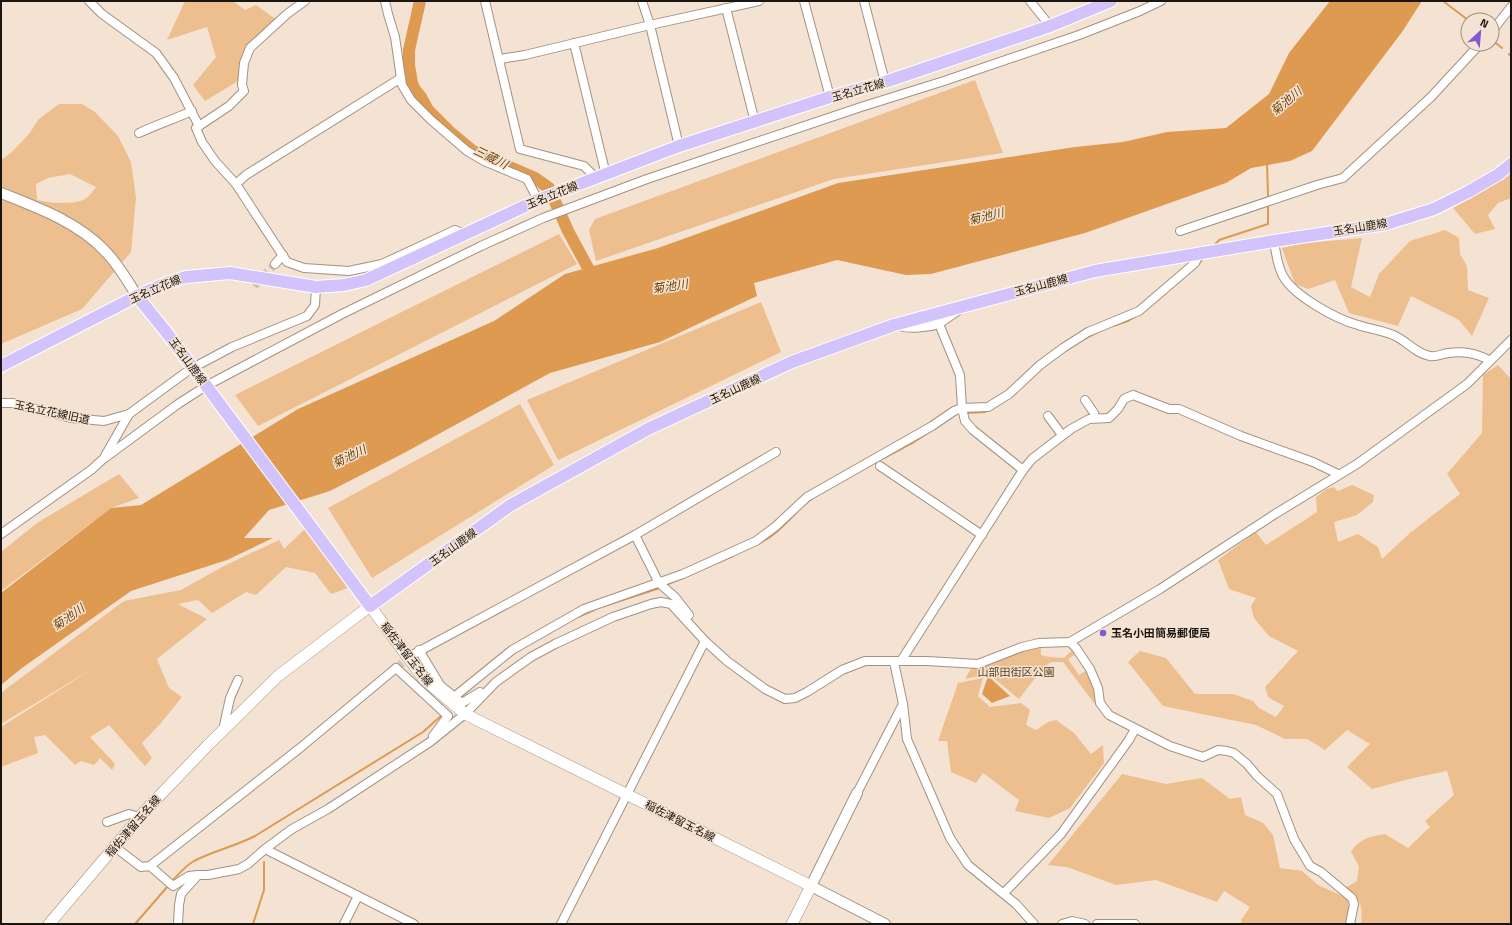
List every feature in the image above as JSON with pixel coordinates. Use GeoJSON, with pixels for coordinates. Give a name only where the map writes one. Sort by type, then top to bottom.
{"type":"FeatureCollection","features":[{"type":"Feature","properties":{"kind":"main road","name":"玉名立花線"},"geometry":{"type":"LineString","coordinates":[[1,366],[137,296],[169,282],[186,277],[230,272],[316,287],[344,285],[366,280],[543,198],[679,146],[830,98],[886,82],[1050,26],[1111,1]]}},
{"type":"Feature","properties":{"kind":"main road","name":"玉名山鹿線"},"geometry":{"type":"LineString","coordinates":[[137,296],[167,332],[370,606],[511,505],[648,429],[792,362],[894,325],[1095,271],[1386,224],[1434,209],[1499,174],[1511,164]]}},
{"type":"Feature","properties":{"kind":"main road","name":"稲佐津留玉名線"},"geometry":{"type":"LineString","coordinates":[[49,924],[140,817],[223,730],[278,676],[370,606],[424,679],[465,714],[811,886]]}},
{"type":"Feature","properties":{"kind":"main road"},"geometry":{"type":"LineString","coordinates":[[792,924],[811,886]]}},
{"type":"Feature","properties":{"kind":"street"},"geometry":{"type":"LineString","coordinates":[[89,1],[102,14],[156,53],[174,78],[199,126]]}},
{"type":"Feature","properties":{"kind":"street"},"geometry":{"type":"LineString","coordinates":[[385,1],[396,37],[402,85],[411,100],[466,151],[478,158],[527,179],[543,198]]}},
{"type":"Feature","properties":{"kind":"street"},"geometry":{"type":"LineString","coordinates":[[486,1],[520,149],[584,166],[601,176]]}},
{"type":"Feature","properties":{"kind":"street"},"geometry":{"type":"LineString","coordinates":[[642,1],[650,25],[679,146]]}},
{"type":"Feature","properties":{"kind":"street"},"geometry":{"type":"LineString","coordinates":[[500,59],[525,56],[650,25],[759,1]]}},
{"type":"Feature","properties":{"kind":"street"},"geometry":{"type":"LineString","coordinates":[[804,1],[830,98]]}},
{"type":"Feature","properties":{"kind":"street"},"geometry":{"type":"LineString","coordinates":[[864,1],[886,82]]}},
{"type":"Feature","properties":{"kind":"street"},"geometry":{"type":"LineString","coordinates":[[1030,1],[1050,26]]}},
{"type":"Feature","properties":{"kind":"street"},"geometry":{"type":"LineString","coordinates":[[1,534],[91,470],[102,460],[178,404],[208,389],[342,314],[481,246],[553,215],[647,179],[1079,35],[1161,1]]}},
{"type":"Feature","properties":{"kind":"street"},"geometry":{"type":"LineString","coordinates":[[302,2],[250,48],[244,63],[242,85],[244,91],[229,106],[196,128],[202,142],[215,161],[236,184],[287,262],[304,268],[349,271],[382,264],[455,230],[464,234]]}},
{"type":"Feature","properties":{"kind":"street"},"geometry":{"type":"LineString","coordinates":[[1500,21],[1511,7]]}},
{"type":"Feature","properties":{"kind":"street"},"geometry":{"type":"LineString","coordinates":[[726,8],[755,122]]}},
{"type":"Feature","properties":{"kind":"street"},"geometry":{"type":"LineString","coordinates":[[574,43],[601,176]]}},
{"type":"Feature","properties":{"kind":"street"},"geometry":{"type":"LineString","coordinates":[[1180,231],[1317,185],[1343,178],[1431,97],[1473,52]]}},
{"type":"Feature","properties":{"kind":"street"},"geometry":{"type":"LineString","coordinates":[[236,184],[246,175],[401,78]]}},
{"type":"Feature","properties":{"kind":"street"},"geometry":{"type":"LineString","coordinates":[[138,134],[192,111]]}},
{"type":"Feature","properties":{"kind":"street"},"geometry":{"type":"LineString","coordinates":[[1,193],[49,213],[90,237],[104,250],[122,271],[137,296]]}},
{"type":"Feature","properties":{"kind":"street"},"geometry":{"type":"LineString","coordinates":[[1274,241],[1278,265],[1289,286],[1338,318],[1357,325],[1393,334],[1418,351],[1429,356],[1470,352],[1489,360]]}},
{"type":"Feature","properties":{"kind":"street"},"geometry":{"type":"LineString","coordinates":[[454,697],[512,650],[584,609],[683,574],[756,541],[776,526],[807,497],[875,460],[954,411],[962,412],[988,407],[1009,394],[1040,365],[1088,332],[1139,311],[1206,252]]}},
{"type":"Feature","properties":{"kind":"street"},"geometry":{"type":"LineString","coordinates":[[276,264],[283,255]]}},
{"type":"Feature","properties":{"kind":"street"},"geometry":{"type":"LineString","coordinates":[[200,364],[232,347],[307,316],[315,305],[316,287]]}},
{"type":"Feature","properties":{"kind":"street"},"geometry":{"type":"LineString","coordinates":[[894,325],[904,328],[931,327],[957,313],[965,305]]}},
{"type":"Feature","properties":{"kind":"street"},"geometry":{"type":"LineString","coordinates":[[939,324],[960,374],[962,412],[965,421],[973,430],[1023,470]]}},
{"type":"Feature","properties":{"kind":"street"},"geometry":{"type":"LineString","coordinates":[[776,452],[635,535],[416,652],[440,685],[462,703],[496,682],[531,657],[555,644],[613,617],[661,602],[671,604],[705,641],[747,676],[784,699],[795,698],[842,670],[865,661],[927,661],[978,664],[1022,646],[1039,643],[1070,642],[1160,589],[1338,474],[1357,464],[1466,384],[1477,375],[1489,360],[1511,340]]}},
{"type":"Feature","properties":{"kind":"street","name":"玉名立花線旧道"},"geometry":{"type":"LineString","coordinates":[[1,403],[13,403],[71,418],[104,421],[129,414],[185,373]]}},
{"type":"Feature","properties":{"kind":"street"},"geometry":{"type":"LineString","coordinates":[[1034,924],[1004,893],[968,865],[950,838],[907,739],[898,661],[1023,470],[1032,459],[1062,435],[1089,419],[1109,418],[1118,409],[1124,399],[1133,396],[1169,409],[1179,409],[1241,436],[1313,462],[1338,474]]}},
{"type":"Feature","properties":{"kind":"street"},"geometry":{"type":"LineString","coordinates":[[1085,400],[1094,413],[1095,418]]}},
{"type":"Feature","properties":{"kind":"street"},"geometry":{"type":"LineString","coordinates":[[102,460],[114,442],[129,414]]}},
{"type":"Feature","properties":{"kind":"street"},"geometry":{"type":"LineString","coordinates":[[1048,416],[1062,435]]}},
{"type":"Feature","properties":{"kind":"street"},"geometry":{"type":"LineString","coordinates":[[880,466],[982,534]]}},
{"type":"Feature","properties":{"kind":"street"},"geometry":{"type":"LineString","coordinates":[[635,535],[659,583],[667,589],[694,621],[694,628]]}},
{"type":"Feature","properties":{"kind":"street"},"geometry":{"type":"LineString","coordinates":[[562,924],[626,794],[705,641]]}},
{"type":"Feature","properties":{"kind":"street"},"geometry":{"type":"LineString","coordinates":[[1070,642],[1076,648],[1090,669],[1098,688],[1100,703],[1109,715],[1170,746],[1202,757],[1218,750],[1234,753],[1277,794],[1294,839],[1310,866],[1321,872],[1352,898],[1354,904],[1350,924]]}},
{"type":"Feature","properties":{"kind":"street"},"geometry":{"type":"LineString","coordinates":[[115,847],[141,867],[150,866],[300,748],[396,668],[448,716],[430,742]]}},
{"type":"Feature","properties":{"kind":"street"},"geometry":{"type":"LineString","coordinates":[[223,730],[230,698],[238,680]]}},
{"type":"Feature","properties":{"kind":"street"},"geometry":{"type":"LineString","coordinates":[[150,866],[170,884],[189,876],[208,875],[239,869],[248,864],[292,829],[328,810],[430,742],[465,714],[496,682]]}},
{"type":"Feature","properties":{"kind":"street"},"geometry":{"type":"LineString","coordinates":[[885,924],[811,886],[903,704]]}},
{"type":"Feature","properties":{"kind":"street"},"geometry":{"type":"LineString","coordinates":[[1004,893],[1061,834],[1130,740],[1135,729]]}},
{"type":"Feature","properties":{"kind":"street"},"geometry":{"type":"LineString","coordinates":[[107,822],[129,814],[140,817]]}},
{"type":"Feature","properties":{"kind":"street"},"geometry":{"type":"LineString","coordinates":[[265,849],[414,924]]}},
{"type":"Feature","properties":{"kind":"street"},"geometry":{"type":"LineString","coordinates":[[178,924],[178,905],[181,894],[198,875]]}},
{"type":"Feature","properties":{"kind":"street"},"geometry":{"type":"LineString","coordinates":[[344,924],[358,896]]}},
{"type":"Feature","properties":{"kind":"street"},"geometry":{"type":"LineString","coordinates":[[1062,924],[1072,922],[1085,924]]}},
{"type":"Feature","properties":{"kind":"street"},"geometry":{"type":"LineString","coordinates":[[1097,924],[1135,924]]}},
{"type":"Feature","properties":{"kind":"green space"},"geometry":{"type":"Polygon","coordinates":[[[185,1],[233,1],[245,10],[256,5],[277,20],[245,48],[238,81],[205,101],[193,85],[216,57],[207,27],[167,40],[185,1]]]}},
{"type":"Feature","properties":{"kind":"green space"},"geometry":{"type":"Polygon","coordinates":[[[975,80],[1003,153],[834,179],[596,261],[589,230],[595,219],[975,80]]]}},
{"type":"Feature","properties":{"kind":"green space"},"geometry":{"type":"Polygon","coordinates":[[[59,104],[82,104],[95,112],[118,136],[131,162],[136,198],[131,252],[82,309],[1,344],[1,160],[12,152],[29,134],[39,119],[59,104]],[[70,174],[48,178],[36,184],[37,200],[61,203],[80,201],[88,197],[96,187],[70,174]]]}},
{"type":"Feature","properties":{"kind":"green space"},"geometry":{"type":"Polygon","coordinates":[[[1511,171],[1511,198],[1498,203],[1488,215],[1495,229],[1475,234],[1453,208],[1494,184],[1511,171]]]}},
{"type":"Feature","properties":{"kind":"green space"},"geometry":{"type":"Polygon","coordinates":[[[1445,230],[1459,238],[1460,254],[1467,266],[1468,290],[1489,298],[1472,336],[1459,320],[1411,296],[1398,326],[1349,313],[1335,280],[1308,289],[1295,284],[1282,248],[1305,243],[1362,238],[1351,287],[1370,297],[1379,274],[1410,241],[1445,230]]]}},
{"type":"Feature","properties":{"kind":"green space"},"geometry":{"type":"Polygon","coordinates":[[[559,234],[577,264],[258,426],[235,395],[559,234]]]}},
{"type":"Feature","properties":{"kind":"green space"},"geometry":{"type":"Polygon","coordinates":[[[761,302],[781,352],[558,460],[527,400],[761,302]]]}},
{"type":"Feature","properties":{"kind":"green space"},"geometry":{"type":"Polygon","coordinates":[[[1498,365],[1511,379],[1511,924],[1361,924],[1362,912],[1360,903],[1355,896],[1345,888],[1357,881],[1359,866],[1351,852],[1354,847],[1362,841],[1370,837],[1385,834],[1408,848],[1430,827],[1425,821],[1454,795],[1447,771],[1372,789],[1347,767],[1370,744],[1347,730],[1325,750],[1307,739],[1285,739],[1256,725],[1163,706],[1128,662],[1140,651],[1166,658],[1195,694],[1233,694],[1253,701],[1259,708],[1276,717],[1284,706],[1268,697],[1265,687],[1298,651],[1269,636],[1254,618],[1251,606],[1256,598],[1229,589],[1218,560],[1256,532],[1266,545],[1317,512],[1316,497],[1327,489],[1334,487],[1338,491],[1352,485],[1374,495],[1373,502],[1357,515],[1334,522],[1338,542],[1358,534],[1378,547],[1382,559],[1410,533],[1460,494],[1447,474],[1482,433],[1483,375],[1498,365]]]}},
{"type":"Feature","properties":{"kind":"green space"},"geometry":{"type":"Polygon","coordinates":[[[520,404],[554,465],[372,578],[328,508],[520,404]]]}},
{"type":"Feature","properties":{"kind":"green space"},"geometry":{"type":"Polygon","coordinates":[[[119,474],[139,498],[111,508],[1,591],[1,552],[37,523],[119,474]]]}},
{"type":"Feature","properties":{"kind":"green space"},"geometry":{"type":"Polygon","coordinates":[[[305,529],[348,588],[331,594],[315,573],[286,567],[256,595],[246,592],[212,613],[198,600],[178,604],[207,619],[157,659],[169,688],[182,697],[161,723],[142,743],[152,758],[145,766],[109,725],[90,737],[115,764],[112,770],[100,758],[94,765],[81,761],[75,765],[45,735],[34,737],[38,753],[1,767],[1,727],[97,666],[1,724],[1,693],[124,601],[181,590],[224,566],[279,540],[284,549],[305,529]]]}},
{"type":"Feature","properties":{"kind":"green space","name":"山部田街区公園"},"geometry":{"type":"Polygon","coordinates":[[[1041,647],[1041,655],[1064,658],[1073,649],[1076,654],[1068,659],[1079,675],[1087,670],[1097,699],[1094,703],[1063,662],[1051,662],[1042,669],[1019,699],[989,674],[965,679],[970,670],[974,667],[1025,648],[1041,647]]]}},
{"type":"Feature","properties":{"kind":"green space"},"geometry":{"type":"Polygon","coordinates":[[[983,678],[978,696],[990,707],[1021,703],[1030,710],[1026,725],[1036,730],[1048,722],[1056,720],[1074,733],[1091,754],[1103,745],[1104,763],[1070,808],[1049,818],[1015,811],[1019,800],[983,773],[976,783],[951,772],[947,741],[938,741],[958,683],[983,678]]]}},
{"type":"Feature","properties":{"kind":"green space"},"geometry":{"type":"Polygon","coordinates":[[[1122,774],[1166,784],[1202,778],[1230,799],[1241,797],[1245,815],[1263,823],[1273,835],[1280,868],[1302,871],[1318,885],[1349,899],[1347,924],[1242,924],[1241,920],[1250,907],[1224,891],[1217,902],[1156,880],[1116,885],[1067,867],[1048,865],[1122,774]]]}},
{"type":"Feature","properties":{"kind":"water","name":"菊池川"},"geometry":{"type":"Polygon","coordinates":[[[1330,1],[1422,1],[1402,32],[1312,151],[1290,161],[1251,168],[1226,183],[1085,233],[931,274],[906,275],[837,260],[754,283],[757,296],[660,342],[550,373],[404,453],[330,491],[269,510],[244,538],[273,538],[227,560],[131,591],[22,668],[1,685],[1,593],[111,508],[141,505],[298,409],[494,321],[565,274],[658,248],[838,183],[1075,147],[1123,142],[1167,132],[1226,128],[1269,94],[1289,53],[1330,1]]]}},
{"type":"Feature","properties":{"kind":"water"},"geometry":{"type":"Polygon","coordinates":[[[988,676],[1010,696],[992,703],[982,694],[988,676]]]}},
{"type":"Feature","properties":{"kind":"waterway","name":"三蔵川"},"geometry":{"type":"LineString","coordinates":[[420,1],[409,50],[409,65],[412,83],[415,90],[421,97],[428,110],[449,131],[473,151],[535,178],[549,188],[568,231],[596,281]]}},
{"type":"Feature","properties":{"kind":"waterway"},"geometry":{"type":"LineString","coordinates":[[1443,1],[1460,14]]}},
{"type":"Feature","properties":{"kind":"waterway"},"geometry":{"type":"LineString","coordinates":[[1267,163],[1268,195]]}},
{"type":"Feature","properties":{"kind":"waterway"},"geometry":{"type":"LineString","coordinates":[[1214,246],[1219,240],[1268,224],[1268,207]]}},
{"type":"Feature","properties":{"kind":"waterway"},"geometry":{"type":"LineString","coordinates":[[1198,264],[1205,257]]}},
{"type":"Feature","properties":{"kind":"waterway"},"geometry":{"type":"LineString","coordinates":[[1113,326],[1135,317]]}},
{"type":"Feature","properties":{"kind":"waterway"},"geometry":{"type":"LineString","coordinates":[[1084,339],[1098,332]]}},
{"type":"Feature","properties":{"kind":"waterway"},"geometry":{"type":"LineString","coordinates":[[965,413],[985,412],[988,410]]}},
{"type":"Feature","properties":{"kind":"waterway"},"geometry":{"type":"LineString","coordinates":[[882,459],[914,442],[937,427]]}},
{"type":"Feature","properties":{"kind":"waterway"},"geometry":{"type":"LineString","coordinates":[[806,503],[813,498]]}},
{"type":"Feature","properties":{"kind":"waterway"},"geometry":{"type":"LineString","coordinates":[[759,543],[784,526],[797,512]]}},
{"type":"Feature","properties":{"kind":"waterway"},"geometry":{"type":"LineString","coordinates":[[666,585],[733,556]]}},
{"type":"Feature","properties":{"kind":"waterway"},"geometry":{"type":"LineString","coordinates":[[604,606],[660,588]]}},
{"type":"Feature","properties":{"kind":"waterway"},"geometry":{"type":"LineString","coordinates":[[578,617],[594,610]]}},
{"type":"Feature","properties":{"kind":"waterway"},"geometry":{"type":"LineString","coordinates":[[461,697],[471,688]]}},
{"type":"Feature","properties":{"kind":"waterway"},"geometry":{"type":"LineString","coordinates":[[171,882],[194,861],[255,836],[423,732],[442,715]]}},
{"type":"Feature","properties":{"kind":"waterway"},"geometry":{"type":"LineString","coordinates":[[253,924],[264,890],[264,862]]}},
{"type":"Feature","properties":{"kind":"waterway"},"geometry":{"type":"LineString","coordinates":[[135,924],[168,886]]}},
{"type":"Feature","properties":{"kind":"tunnel"},"geometry":{"type":"LineString","coordinates":[[254,286],[275,264]]}},
{"type":"Feature","properties":{"kind":"tunnel"},"geometry":{"type":"LineString","coordinates":[[396,668],[412,655]]}},
{"type":"Feature","properties":{"kind":"place","name":"玉名小田簡易郵便局"},"geometry":{"type":"Point","coordinates":[1103,633]}}]}
